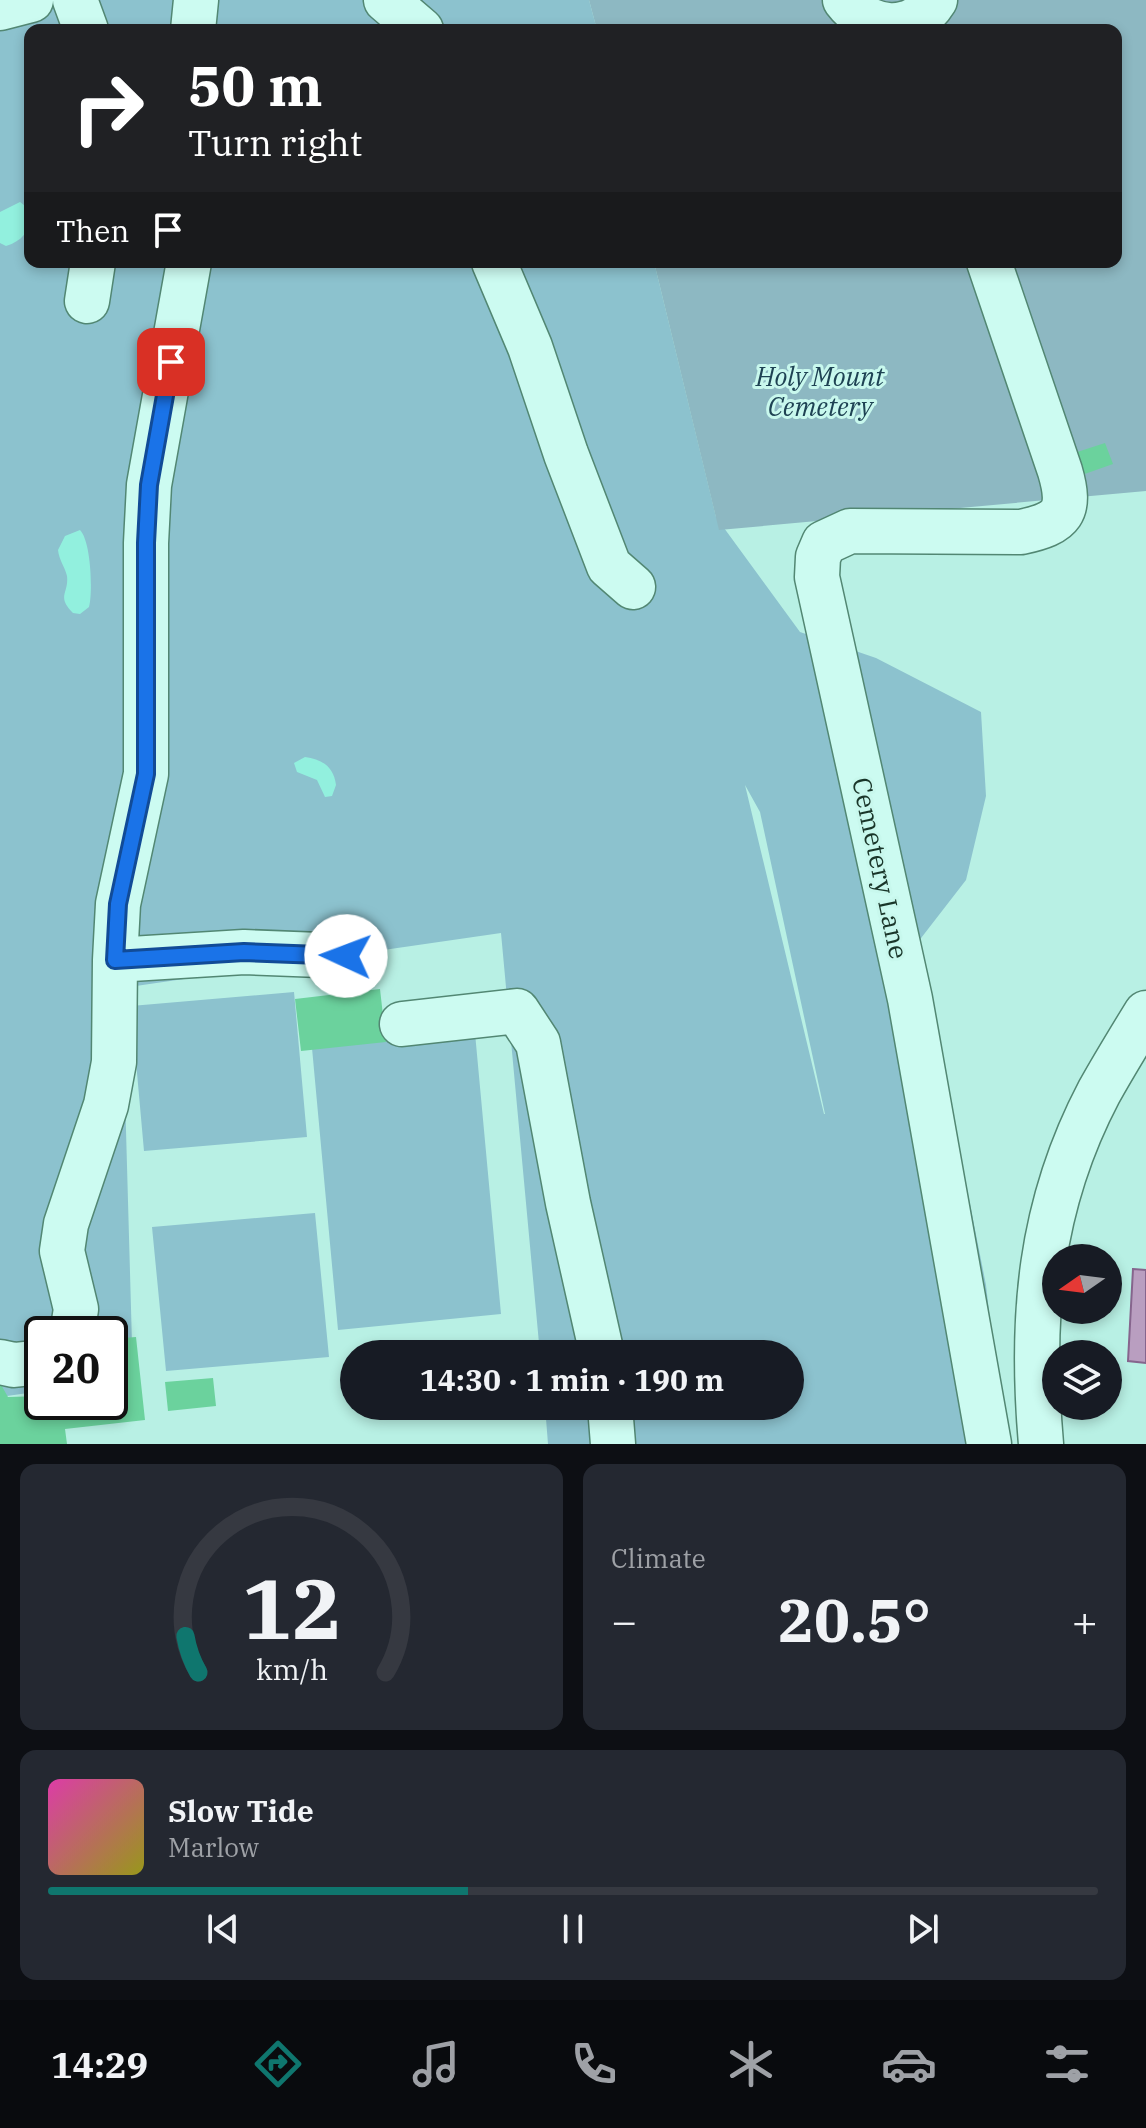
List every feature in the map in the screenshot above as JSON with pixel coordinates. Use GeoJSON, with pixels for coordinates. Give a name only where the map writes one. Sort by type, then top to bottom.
{"type":"FeatureCollection","features":[{"type":"Feature","properties":{"kind":"street"},"geometry":{"type":"LineString","coordinates":[[0,8],[31,0]]}},
{"type":"Feature","properties":{"kind":"street"},"geometry":{"type":"LineString","coordinates":[[75,0],[84,24]]}},
{"type":"Feature","properties":{"kind":"street"},"geometry":{"type":"LineString","coordinates":[[194,24],[196,0]]}},
{"type":"Feature","properties":{"kind":"street"},"geometry":{"type":"LineString","coordinates":[[386,0],[414,24]]}},
{"type":"Feature","properties":{"kind":"street"},"geometry":{"type":"LineString","coordinates":[[845,0],[862,18],[878,24]]}},
{"type":"Feature","properties":{"kind":"street"},"geometry":{"type":"LineString","coordinates":[[892,24],[918,17]]}},
{"type":"Feature","properties":{"kind":"street"},"geometry":{"type":"LineString","coordinates":[[75,1316],[76,1309],[62,1251],[66,1224],[106,1105],[114,1062],[118,904],[146,774],[149,485],[188,268]]}},
{"type":"Feature","properties":{"kind":"street"},"geometry":{"type":"LineString","coordinates":[[497,268],[530,347],[566,454],[609,566],[633,587]]}},
{"type":"Feature","properties":{"kind":"street","name":"Cemetery Lane"},"geometry":{"type":"LineString","coordinates":[[989,1444],[910,999],[817,577],[818,557],[824,543],[850,531],[1021,532],[1044,527],[1059,518],[1066,507],[1067,494],[1060,471],[991,268]]}},
{"type":"Feature","properties":{"kind":"street"},"geometry":{"type":"LineString","coordinates":[[115,960],[109,927],[116,782]]}},
{"type":"Feature","properties":{"kind":"street"},"geometry":{"type":"LineString","coordinates":[[115,960],[244,952],[346,956]]}},
{"type":"Feature","properties":{"kind":"street"},"geometry":{"type":"LineString","coordinates":[[402,1024],[517,1011],[538,1043],[568,1203],[599,1340]]}},
{"type":"Feature","properties":{"kind":"street"},"geometry":{"type":"LineString","coordinates":[[1041,1444],[1037,1400],[1037,1298],[1052,1217],[1064,1174],[1098,1094],[1146,1013]]}},
{"type":"Feature","properties":{"kind":"street"},"geometry":{"type":"LineString","coordinates":[[0,1362],[24,1364]]}},
{"type":"Feature","properties":{"kind":"street"},"geometry":{"type":"LineString","coordinates":[[611,1420],[613,1444]]}},
{"type":"Feature","properties":{"kind":"shaded area"},"geometry":{"type":"Polygon","coordinates":[[[0,0],[589,0],[595,24],[24,24],[24,268],[655,268],[716,517],[800,632],[876,658],[981,712],[986,796],[966,880],[918,942],[986,1285],[1004,1444],[548,1444],[546,1420],[804,1420],[804,1340],[539,1340],[501,933],[122,988],[133,1379],[128,1380],[128,1316],[24,1316],[24,1394],[0,1397],[0,0]],[[745,785],[824,1114],[760,812],[745,785]]]}},
{"type":"Feature","properties":{"kind":"shaded area"},"geometry":{"type":"Polygon","coordinates":[[[294,992],[307,1137],[144,1151],[131,1006],[294,992]]]}},
{"type":"Feature","properties":{"kind":"shaded area"},"geometry":{"type":"Polygon","coordinates":[[[475,1033],[501,1314],[338,1330],[312,1048],[475,1033]]]}},
{"type":"Feature","properties":{"kind":"shaded area"},"geometry":{"type":"Polygon","coordinates":[[[315,1213],[329,1357],[166,1371],[152,1227],[315,1213]]]}},
{"type":"Feature","properties":{"kind":"shaded area"},"geometry":{"type":"Polygon","coordinates":[[[1133,1269],[1146,1270],[1146,1363],[1128,1361],[1133,1269]]]}},
{"type":"Feature","properties":{"kind":"sand"},"geometry":{"type":"Polygon","coordinates":[[[20,202],[24,205],[24,234],[6,246],[0,243],[0,212],[20,202]]]}},
{"type":"Feature","properties":{"kind":"sand"},"geometry":{"type":"Polygon","coordinates":[[[80,530],[89,555],[91,590],[89,607],[80,614],[73,613],[65,603],[67,576],[58,550],[65,536],[80,530]]]}},
{"type":"Feature","properties":{"kind":"sand"},"geometry":{"type":"Polygon","coordinates":[[[305,757],[322,762],[330,769],[336,785],[332,796],[325,797],[317,780],[297,772],[294,763],[305,757]]]}},
{"type":"Feature","properties":{"kind":"green space","name":"Holy Mount Cemetery"},"geometry":{"type":"Polygon","coordinates":[[[589,0],[1146,0],[1146,491],[719,530],[655,268],[1122,268],[1122,24],[595,24],[589,0]]]}},
{"type":"Feature","properties":{"kind":"building"},"geometry":{"type":"Polygon","coordinates":[[[1105,443],[1113,464],[1079,476],[1071,454],[1105,443]]]}},
{"type":"Feature","properties":{"kind":"building"},"geometry":{"type":"Polygon","coordinates":[[[380,989],[386,1042],[301,1051],[295,999],[380,989]]]}},
{"type":"Feature","properties":{"kind":"building"},"geometry":{"type":"Polygon","coordinates":[[[136,1337],[145,1420],[65,1429],[67,1444],[0,1444],[0,1383],[8,1397],[24,1397],[24,1420],[128,1420],[128,1338],[136,1337]]]}},
{"type":"Feature","properties":{"kind":"building"},"geometry":{"type":"Polygon","coordinates":[[[213,1378],[216,1406],[168,1411],[165,1382],[213,1378]]]}},
{"type":"Feature","properties":{"kind":"route"},"geometry":{"type":"LineString","coordinates":[[171,362],[149,485],[146,774],[118,904],[115,960],[244,952],[346,956]]}}]}
